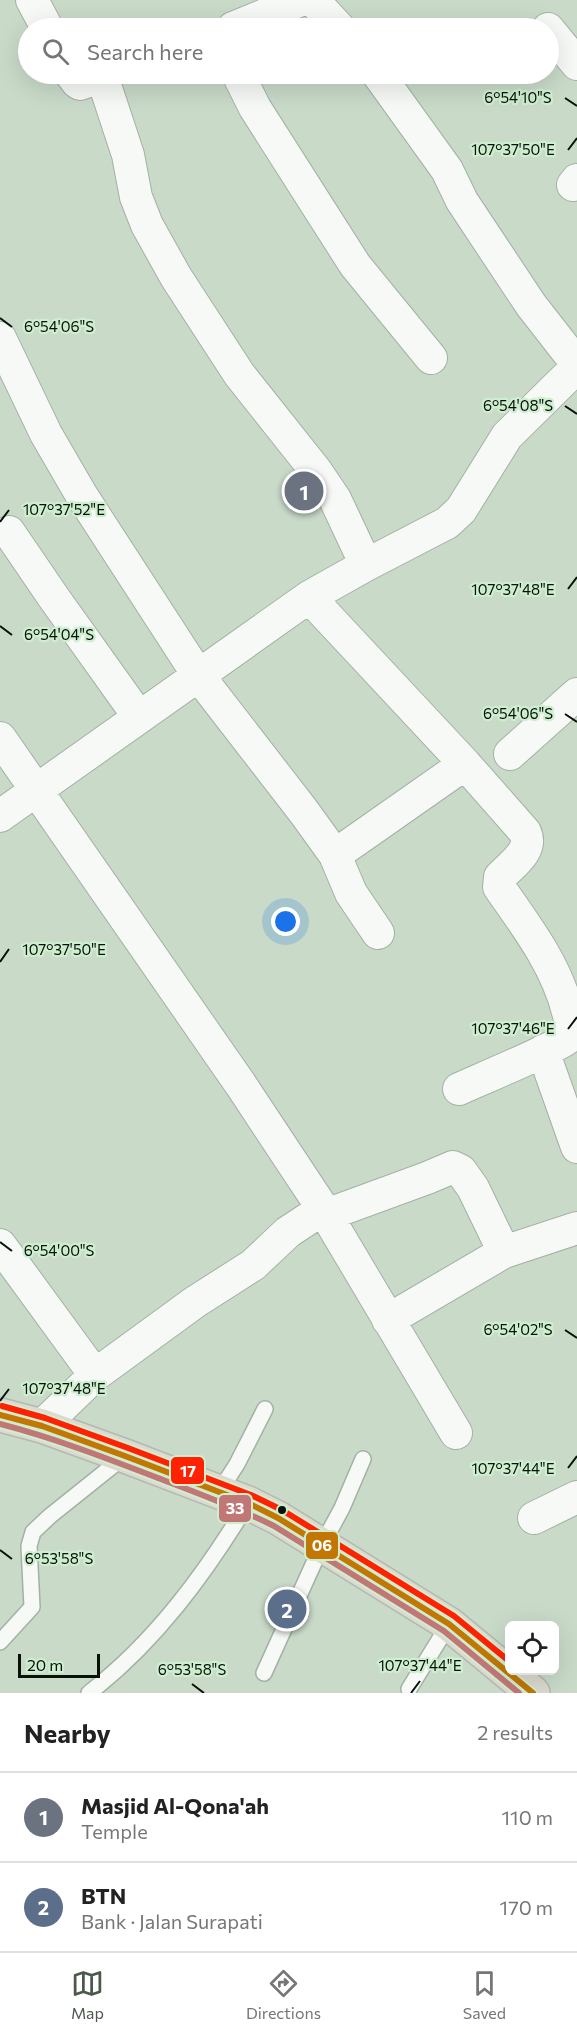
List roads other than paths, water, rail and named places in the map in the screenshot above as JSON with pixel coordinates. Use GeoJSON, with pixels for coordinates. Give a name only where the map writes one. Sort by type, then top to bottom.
{"type":"FeatureCollection","features":[{"type":"Feature","properties":{"kind":"highway"},"geometry":{"type":"LineString","coordinates":[[0,1416],[42,1426],[125,1456],[234,1498],[278,1518],[449,1624],[518,1689]]}},
{"type":"Feature","properties":{"kind":"street"},"geometry":{"type":"LineString","coordinates":[[32,0],[42,18]]}},
{"type":"Feature","properties":{"kind":"street"},"geometry":{"type":"LineString","coordinates":[[257,18],[301,0]]}},
{"type":"Feature","properties":{"kind":"street"},"geometry":{"type":"LineString","coordinates":[[313,0],[330,18]]}},
{"type":"Feature","properties":{"kind":"street"},"geometry":{"type":"LineString","coordinates":[[559,42],[577,64]]}},
{"type":"Feature","properties":{"kind":"street"},"geometry":{"type":"LineString","coordinates":[[108,84],[128,155],[136,197],[147,225],[176,277],[239,374],[316,471],[335,499],[366,565]]}},
{"type":"Feature","properties":{"kind":"street"},"geometry":{"type":"LineString","coordinates":[[243,84],[255,108],[355,265],[431,358]]}},
{"type":"Feature","properties":{"kind":"street"},"geometry":{"type":"LineString","coordinates":[[0,816],[309,597],[447,523],[461,510],[507,436],[577,366],[531,305],[462,201],[447,170],[385,84]]}},
{"type":"Feature","properties":{"kind":"street"},"geometry":{"type":"LineString","coordinates":[[0,338],[46,434],[82,496],[198,675],[335,855],[351,893],[378,933]]}},
{"type":"Feature","properties":{"kind":"street"},"geometry":{"type":"LineString","coordinates":[[9,532],[139,717]]}},
{"type":"Feature","properties":{"kind":"street"},"geometry":{"type":"LineString","coordinates":[[309,597],[465,764],[528,838],[525,851],[498,883],[548,958],[564,995],[572,1026],[571,1034],[567,1039],[543,1051],[459,1089]]}},
{"type":"Feature","properties":{"kind":"street"},"geometry":{"type":"LineString","coordinates":[[510,754],[577,694]]}},
{"type":"Feature","properties":{"kind":"street"},"geometry":{"type":"LineString","coordinates":[[0,738],[241,1085],[325,1212],[456,1432]]}},
{"type":"Feature","properties":{"kind":"street"},"geometry":{"type":"LineString","coordinates":[[335,855],[465,764]]}},
{"type":"Feature","properties":{"kind":"street"},"geometry":{"type":"LineString","coordinates":[[543,1051],[577,1147]]}},
{"type":"Feature","properties":{"kind":"street"},"geometry":{"type":"LineString","coordinates":[[42,1426],[95,1375],[195,1302],[253,1265],[288,1232],[325,1212],[428,1178],[453,1167],[461,1172],[473,1188],[504,1252]]}},
{"type":"Feature","properties":{"kind":"street"},"geometry":{"type":"LineString","coordinates":[[388,1320],[504,1252],[577,1228]]}},
{"type":"Feature","properties":{"kind":"street"},"geometry":{"type":"LineString","coordinates":[[0,1245],[95,1375]]}},
{"type":"Feature","properties":{"kind":"street"},"geometry":{"type":"LineString","coordinates":[[534,1518],[577,1497]]}},
{"type":"Feature","properties":{"kind":"lane"},"geometry":{"type":"LineString","coordinates":[[89,1693],[114,1674],[147,1643],[221,1548],[234,1498],[237,1464],[265,1409]]}},
{"type":"Feature","properties":{"kind":"lane"},"geometry":{"type":"LineString","coordinates":[[0,1642],[32,1607],[29,1546],[33,1532],[125,1456]]}},
{"type":"Feature","properties":{"kind":"lane"},"geometry":{"type":"LineString","coordinates":[[264,1673],[363,1459]]}},
{"type":"Feature","properties":{"kind":"lane"},"geometry":{"type":"LineString","coordinates":[[409,1689],[449,1624]]}},
{"type":"Feature","properties":{"kind":"place","name":"Masjid Al-Qona'ah"},"geometry":{"type":"Point","coordinates":[304,491]}},
{"type":"Feature","properties":{"kind":"place","name":"BTN"},"geometry":{"type":"Point","coordinates":[287,1609]}}]}
